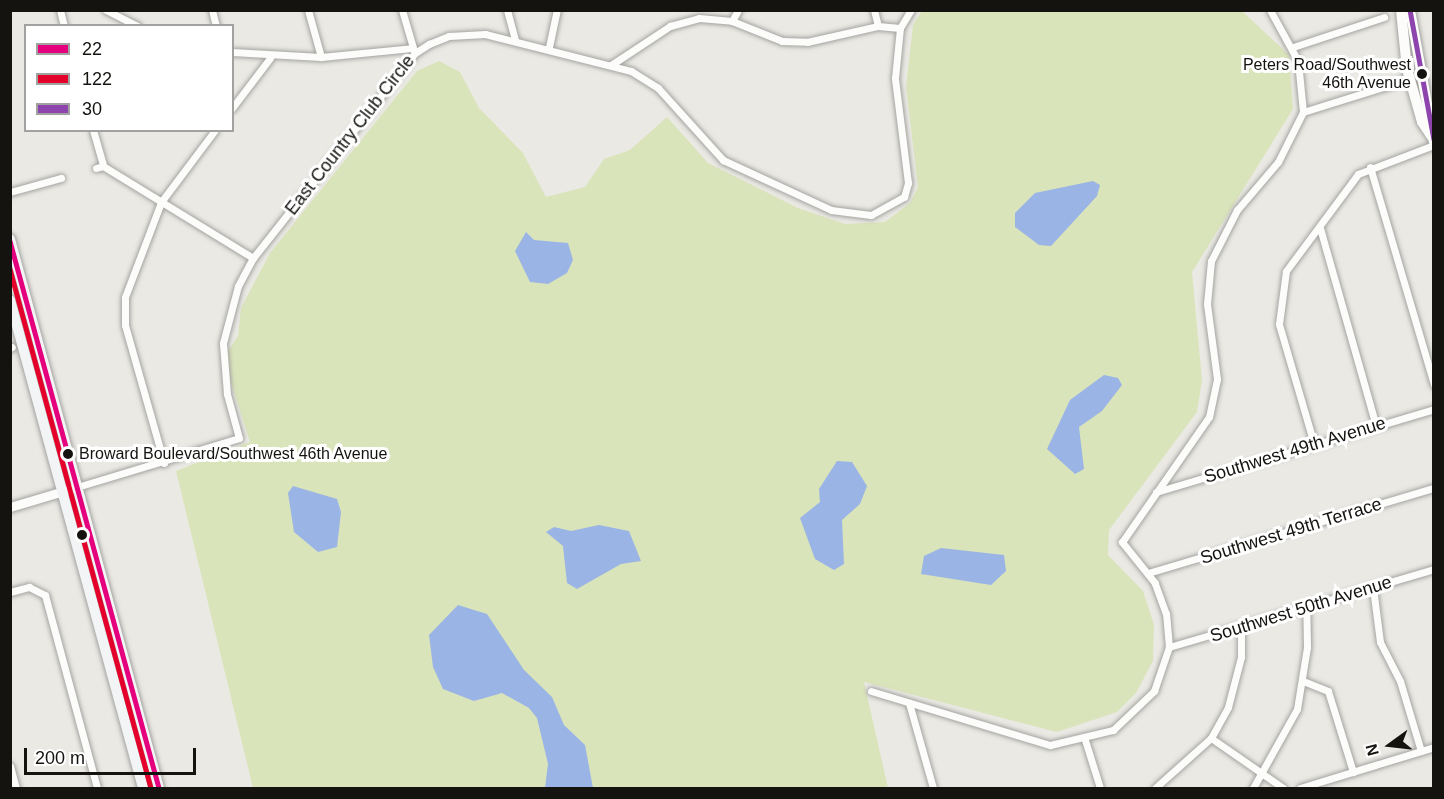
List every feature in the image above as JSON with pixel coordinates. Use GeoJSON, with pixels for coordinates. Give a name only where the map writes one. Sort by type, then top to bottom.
{"type":"FeatureCollection","features":[{"type":"Feature","properties":{"kind":"main road"},"geometry":{"type":"LineString","coordinates":[[1401,10],[1426,106]]}},
{"type":"Feature","properties":{"kind":"main road"},"geometry":{"type":"LineString","coordinates":[[1410,10],[1433,141]]}},
{"type":"Feature","properties":{"kind":"main road"},"geometry":{"type":"LineString","coordinates":[[10,239],[159,789]]}},
{"type":"Feature","properties":{"kind":"main road"},"geometry":{"type":"LineString","coordinates":[[10,300],[143,789]]}},
{"type":"Feature","properties":{"kind":"street"},"geometry":{"type":"LineString","coordinates":[[106,10],[135,24]]}},
{"type":"Feature","properties":{"kind":"street"},"geometry":{"type":"LineString","coordinates":[[309,10],[321,57]]}},
{"type":"Feature","properties":{"kind":"street"},"geometry":{"type":"LineString","coordinates":[[234,52],[270,58],[321,57],[413,50],[402,10]]}},
{"type":"Feature","properties":{"kind":"street"},"geometry":{"type":"LineString","coordinates":[[507,10],[515,40]]}},
{"type":"Feature","properties":{"kind":"street"},"geometry":{"type":"LineString","coordinates":[[549,47],[557,10]]}},
{"type":"Feature","properties":{"kind":"street"},"geometry":{"type":"LineString","coordinates":[[732,21],[738,10]]}},
{"type":"Feature","properties":{"kind":"street"},"geometry":{"type":"LineString","coordinates":[[874,10],[878,26]]}},
{"type":"Feature","properties":{"kind":"street","name":"East Country Club Circle"},"geometry":{"type":"LineString","coordinates":[[164,463],[239,438],[227,394],[223,343],[238,286],[253,258],[413,50],[469,33],[549,47],[611,64],[658,88],[723,160],[831,210],[871,215],[904,197],[908,183],[895,78],[900,28],[911,10]]}},
{"type":"Feature","properties":{"kind":"street"},"geometry":{"type":"LineString","coordinates":[[871,691],[1037,743],[1085,740],[1136,713],[1154,691],[1169,647],[1166,614],[1148,573],[1122,542],[1202,428],[1216,396],[1207,304],[1211,261],[1237,210],[1278,162],[1303,112],[1293,47],[1270,10]]}},
{"type":"Feature","properties":{"kind":"street"},"geometry":{"type":"LineString","coordinates":[[1293,47],[1384,17]]}},
{"type":"Feature","properties":{"kind":"street"},"geometry":{"type":"LineString","coordinates":[[611,64],[687,19],[732,21],[782,41],[807,42],[878,26],[900,28]]}},
{"type":"Feature","properties":{"kind":"street"},"geometry":{"type":"LineString","coordinates":[[234,105],[270,58]]}},
{"type":"Feature","properties":{"kind":"street"},"geometry":{"type":"LineString","coordinates":[[1303,112],[1399,82]]}},
{"type":"Feature","properties":{"kind":"street"},"geometry":{"type":"LineString","coordinates":[[93,132],[99,167],[253,258]]}},
{"type":"Feature","properties":{"kind":"street"},"geometry":{"type":"LineString","coordinates":[[10,507],[164,463],[124,312],[161,202],[214,132]]}},
{"type":"Feature","properties":{"kind":"street"},"geometry":{"type":"LineString","coordinates":[[1314,444],[1279,324],[1279,295],[1299,248],[1320,228],[1358,174],[1370,166],[1433,141]]}},
{"type":"Feature","properties":{"kind":"street"},"geometry":{"type":"LineString","coordinates":[[1370,166],[1434,385]]}},
{"type":"Feature","properties":{"kind":"street"},"geometry":{"type":"LineString","coordinates":[[10,192],[61,178]]}},
{"type":"Feature","properties":{"kind":"street"},"geometry":{"type":"LineString","coordinates":[[1320,228],[1376,426]]}},
{"type":"Feature","properties":{"kind":"street","name":"Southwest 49th Avenue"},"geometry":{"type":"LineString","coordinates":[[1155,492],[1434,409]]}},
{"type":"Feature","properties":{"kind":"street","name":"Southwest 49th Terrace"},"geometry":{"type":"LineString","coordinates":[[1148,573],[1434,488]]}},
{"type":"Feature","properties":{"kind":"street","name":"Southwest 50th Avenue"},"geometry":{"type":"LineString","coordinates":[[1169,647],[1241,628],[1434,569]]}},
{"type":"Feature","properties":{"kind":"street"},"geometry":{"type":"LineString","coordinates":[[1373,588],[1380,642],[1400,681],[1420,751]]}},
{"type":"Feature","properties":{"kind":"street"},"geometry":{"type":"LineString","coordinates":[[10,592],[40,589],[97,789]]}},
{"type":"Feature","properties":{"kind":"street"},"geometry":{"type":"LineString","coordinates":[[1253,789],[1264,776],[1285,738],[1303,681],[1306,608]]}},
{"type":"Feature","properties":{"kind":"street"},"geometry":{"type":"LineString","coordinates":[[1155,789],[1211,738],[1236,677],[1241,628]]}},
{"type":"Feature","properties":{"kind":"street"},"geometry":{"type":"LineString","coordinates":[[1303,681],[1328,691],[1353,772]]}},
{"type":"Feature","properties":{"kind":"street"},"geometry":{"type":"LineString","coordinates":[[909,703],[934,788]]}},
{"type":"Feature","properties":{"kind":"street"},"geometry":{"type":"LineString","coordinates":[[1211,738],[1283,789]]}},
{"type":"Feature","properties":{"kind":"street"},"geometry":{"type":"LineString","coordinates":[[1085,740],[1100,789]]}},
{"type":"Feature","properties":{"kind":"street"},"geometry":{"type":"LineString","coordinates":[[1300,789],[1434,747]]}},
{"type":"Feature","properties":{"kind":"street"},"geometry":{"type":"LineString","coordinates":[[10,766],[16,789]]}},
{"type":"Feature","properties":{"kind":"green space"},"geometry":{"type":"Polygon","coordinates":[[[922,11],[1242,11],[1289,55],[1293,109],[1192,272],[1202,380],[1197,412],[1109,530],[1108,555],[1143,591],[1154,625],[1153,661],[1136,693],[1117,712],[1057,732],[864,682],[888,788],[253,788],[176,471],[250,442],[223,358],[238,336],[241,308],[270,253],[417,71],[439,61],[460,72],[479,108],[523,153],[546,197],[585,187],[604,159],[630,150],[667,117],[708,163],[798,208],[845,224],[885,222],[910,203],[918,187],[906,86],[913,25],[922,11]]]}},
{"type":"Feature","properties":{"kind":"water"},"geometry":{"type":"Polygon","coordinates":[[[1093,181],[1100,185],[1097,196],[1051,246],[1039,245],[1015,227],[1015,213],[1035,193],[1093,181]]]}},
{"type":"Feature","properties":{"kind":"water"},"geometry":{"type":"Polygon","coordinates":[[[526,232],[534,240],[568,243],[573,260],[567,273],[548,284],[530,282],[515,251],[526,232]]]}},
{"type":"Feature","properties":{"kind":"water"},"geometry":{"type":"Polygon","coordinates":[[[1104,375],[1118,378],[1122,385],[1102,411],[1079,427],[1084,469],[1075,474],[1047,449],[1070,400],[1104,375]]]}},
{"type":"Feature","properties":{"kind":"water"},"geometry":{"type":"Polygon","coordinates":[[[837,461],[852,462],[867,486],[860,504],[842,520],[844,564],[834,570],[815,559],[800,518],[820,502],[819,489],[837,461]]]}},
{"type":"Feature","properties":{"kind":"water"},"geometry":{"type":"Polygon","coordinates":[[[293,486],[337,499],[341,512],[337,547],[318,552],[294,532],[288,493],[293,486]]]}},
{"type":"Feature","properties":{"kind":"water"},"geometry":{"type":"Polygon","coordinates":[[[599,525],[629,531],[641,561],[621,564],[577,589],[567,583],[563,546],[546,532],[554,527],[571,531],[599,525]]]}},
{"type":"Feature","properties":{"kind":"water"},"geometry":{"type":"Polygon","coordinates":[[[941,548],[1004,555],[1006,571],[991,585],[921,574],[924,556],[941,548]]]}},
{"type":"Feature","properties":{"kind":"water"},"geometry":{"type":"Polygon","coordinates":[[[458,605],[487,614],[524,670],[552,697],[564,725],[585,745],[593,788],[545,788],[548,764],[537,718],[529,708],[502,693],[474,701],[443,689],[433,667],[429,635],[458,605]]]}},
{"type":"Feature","properties":{"kind":"transit line","name":"30"},"geometry":{"type":"LineString","coordinates":[[1410,10],[1434,139]]}},
{"type":"Feature","properties":{"kind":"transit line","name":"22"},"geometry":{"type":"LineString","coordinates":[[10,241],[159,788]]}},
{"type":"Feature","properties":{"kind":"transit line","name":"122"},"geometry":{"type":"LineString","coordinates":[[10,269],[151,788]]}},
{"type":"Feature","properties":{"kind":"place","name":"Peters Road/Southwest 46th Avenue"},"geometry":{"type":"Point","coordinates":[1422,74]}},
{"type":"Feature","properties":{"kind":"place","name":"Broward Boulevard/Southwest 46th Avenue"},"geometry":{"type":"Point","coordinates":[68,454]}}]}
